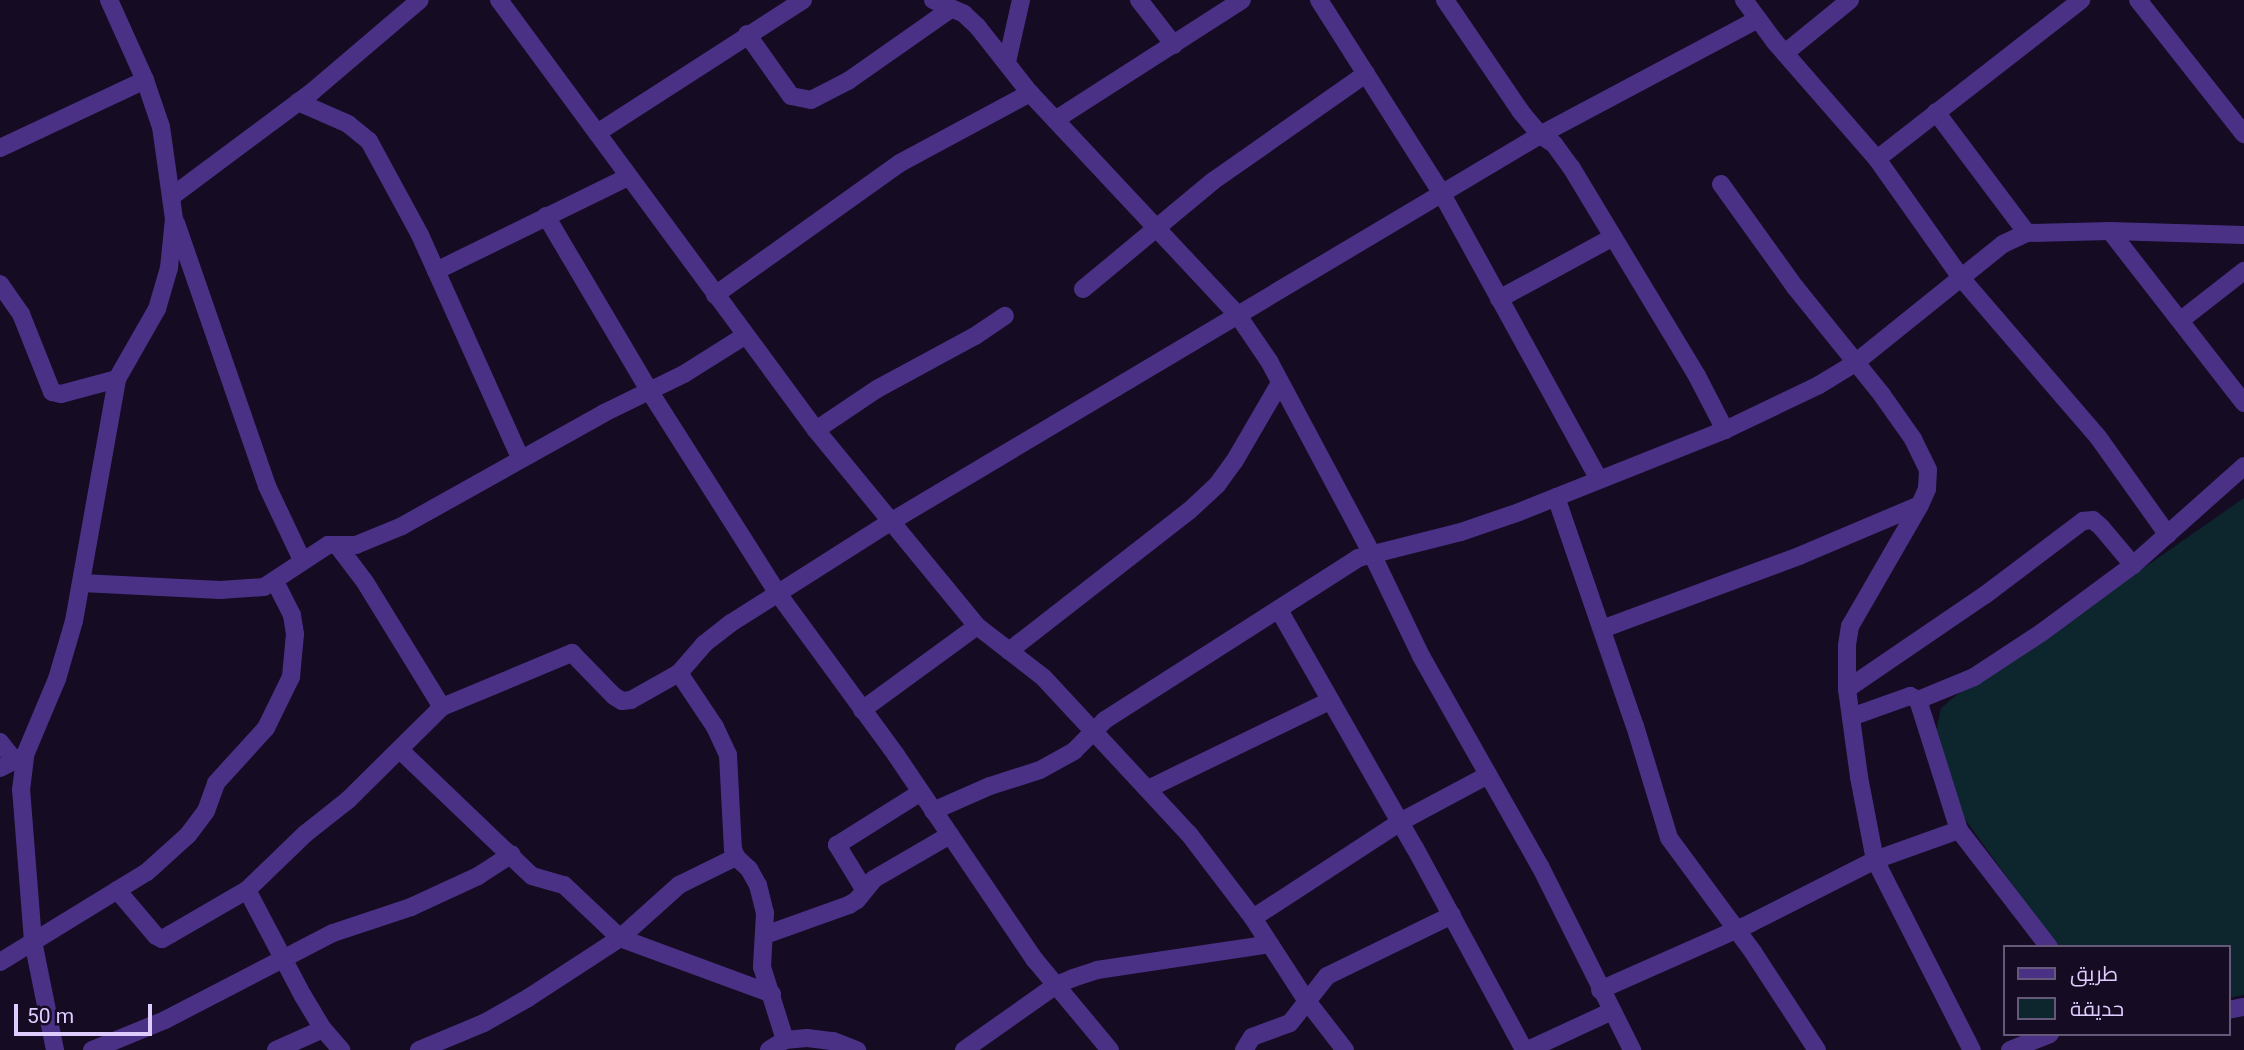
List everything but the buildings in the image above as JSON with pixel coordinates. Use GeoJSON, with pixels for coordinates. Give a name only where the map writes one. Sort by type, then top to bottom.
{"type":"FeatureCollection","features":[{"type":"Feature","properties":{"kind":"street"},"geometry":{"type":"LineString","coordinates":[[109,0],[145,80],[161,127],[174,219],[267,486],[302,560]]}},
{"type":"Feature","properties":{"kind":"street"},"geometry":{"type":"LineString","coordinates":[[171,197],[298,102],[420,0]]}},
{"type":"Feature","properties":{"kind":"street"},"geometry":{"type":"LineString","coordinates":[[499,0],[816,430],[977,626],[1043,677],[1189,834],[1253,918],[1307,1001],[1345,1050]]}},
{"type":"Feature","properties":{"kind":"street"},"geometry":{"type":"LineString","coordinates":[[597,134],[803,0]]}},
{"type":"Feature","properties":{"kind":"street"},"geometry":{"type":"LineString","coordinates":[[933,0],[964,14],[977,26],[1030,93],[1237,314],[1280,383],[1371,552],[1421,656],[1540,866],[1632,1050]]}},
{"type":"Feature","properties":{"kind":"street"},"geometry":{"type":"LineString","coordinates":[[1007,62],[1021,0]]}},
{"type":"Feature","properties":{"kind":"street"},"geometry":{"type":"LineString","coordinates":[[1139,0],[1174,45]]}},
{"type":"Feature","properties":{"kind":"street"},"geometry":{"type":"LineString","coordinates":[[1055,120],[1242,0]]}},
{"type":"Feature","properties":{"kind":"street"},"geometry":{"type":"LineString","coordinates":[[1319,0],[1443,194],[1599,480]]}},
{"type":"Feature","properties":{"kind":"street"},"geometry":{"type":"LineString","coordinates":[[1445,0],[1540,135],[1554,144],[1571,167],[1697,376],[1725,430]]}},
{"type":"Feature","properties":{"kind":"street"},"geometry":{"type":"LineString","coordinates":[[1744,0],[1785,53],[1877,159],[1962,279],[2098,437],[2168,535]]}},
{"type":"Feature","properties":{"kind":"street"},"geometry":{"type":"LineString","coordinates":[[1785,53],[1850,0]]}},
{"type":"Feature","properties":{"kind":"street"},"geometry":{"type":"LineString","coordinates":[[1877,159],[2081,0]]}},
{"type":"Feature","properties":{"kind":"street"},"geometry":{"type":"LineString","coordinates":[[2138,0],[2244,134]]}},
{"type":"Feature","properties":{"kind":"street"},"geometry":{"type":"LineString","coordinates":[[747,34],[791,96],[811,100],[848,81],[951,9]]}},
{"type":"Feature","properties":{"kind":"street"},"geometry":{"type":"LineString","coordinates":[[117,890],[139,919],[162,939],[247,890],[400,750],[442,707],[572,653],[622,701],[679,673],[704,644],[722,630],[891,521],[1046,432],[1237,314],[1540,135],[1758,19]]}},
{"type":"Feature","properties":{"kind":"street"},"geometry":{"type":"LineString","coordinates":[[1083,289],[1154,228],[1266,142],[1366,74]]}},
{"type":"Feature","properties":{"kind":"street"},"geometry":{"type":"LineString","coordinates":[[0,148],[145,80]]}},
{"type":"Feature","properties":{"kind":"street"},"geometry":{"type":"LineString","coordinates":[[715,295],[900,163],[1030,93]]}},
{"type":"Feature","properties":{"kind":"street"},"geometry":{"type":"LineString","coordinates":[[298,102],[348,124],[369,141],[436,271],[520,458]]}},
{"type":"Feature","properties":{"kind":"street"},"geometry":{"type":"LineString","coordinates":[[1936,111],[2027,233]]}},
{"type":"Feature","properties":{"kind":"street"},"geometry":{"type":"LineString","coordinates":[[436,271],[628,177]]}},
{"type":"Feature","properties":{"kind":"street"},"geometry":{"type":"LineString","coordinates":[[1721,184],[1795,287],[1913,439],[1928,470],[1927,489],[1920,506],[1850,626],[1847,689],[1875,860],[1972,1050]]}},
{"type":"Feature","properties":{"kind":"street"},"geometry":{"type":"LineString","coordinates":[[546,216],[650,392],[779,595],[921,792],[1055,985],[1110,1050]]}},
{"type":"Feature","properties":{"kind":"street"},"geometry":{"type":"LineString","coordinates":[[13,761],[57,679],[82,583],[117,379],[157,309],[169,268],[174,219]]}},
{"type":"Feature","properties":{"kind":"street"},"geometry":{"type":"LineString","coordinates":[[2110,231],[2244,403]]}},
{"type":"Feature","properties":{"kind":"street"},"geometry":{"type":"LineString","coordinates":[[933,811],[990,786],[1040,770],[1074,751],[1105,720],[1371,552],[1461,532],[1556,497],[1725,430],[1819,385],[1855,363],[2003,244],[2027,233],[2110,231],[2244,235]]}},
{"type":"Feature","properties":{"kind":"street"},"geometry":{"type":"LineString","coordinates":[[1499,299],[1613,237]]}},
{"type":"Feature","properties":{"kind":"street"},"geometry":{"type":"LineString","coordinates":[[2181,320],[2244,271]]}},
{"type":"Feature","properties":{"kind":"street"},"geometry":{"type":"LineString","coordinates":[[0,284],[21,314],[52,392],[61,394],[117,379]]}},
{"type":"Feature","properties":{"kind":"street"},"geometry":{"type":"LineString","coordinates":[[816,430],[877,389],[1005,316]]}},
{"type":"Feature","properties":{"kind":"street"},"geometry":{"type":"LineString","coordinates":[[82,583],[250,590],[275,581],[302,560],[328,545],[356,545],[374,540],[520,458],[650,392],[746,335]]}},
{"type":"Feature","properties":{"kind":"street"},"geometry":{"type":"LineString","coordinates":[[1009,651],[1217,485],[1234,462],[1280,383]]}},
{"type":"Feature","properties":{"kind":"street"},"geometry":{"type":"LineString","coordinates":[[1851,717],[1910,696],[1918,699],[1974,677],[2133,565],[2244,466]]}},
{"type":"Feature","properties":{"kind":"street"},"geometry":{"type":"LineString","coordinates":[[1556,497],[1670,838],[1737,929],[1817,1050]]}},
{"type":"Feature","properties":{"kind":"street"},"geometry":{"type":"LineString","coordinates":[[1602,629],[1799,556],[1920,506]]}},
{"type":"Feature","properties":{"kind":"street"},"geometry":{"type":"LineString","coordinates":[[1847,689],[1985,595],[2084,522],[2093,520],[2101,527],[2133,565]]}},
{"type":"Feature","properties":{"kind":"street"},"geometry":{"type":"LineString","coordinates":[[337,545],[365,582],[442,707]]}},
{"type":"Feature","properties":{"kind":"street"},"geometry":{"type":"LineString","coordinates":[[0,962],[147,872],[188,835],[206,811],[216,783],[266,728],[291,677],[295,634],[292,615],[275,581]]}},
{"type":"Feature","properties":{"kind":"street"},"geometry":{"type":"LineString","coordinates":[[1279,610],[1526,1050],[1612,1011]]}},
{"type":"Feature","properties":{"kind":"street"},"geometry":{"type":"LineString","coordinates":[[862,710],[977,626]]}},
{"type":"Feature","properties":{"kind":"street"},"geometry":{"type":"LineString","coordinates":[[679,673],[715,727],[728,755],[730,832],[736,857],[749,869],[758,885],[765,913],[762,967],[785,1040]]}},
{"type":"Feature","properties":{"kind":"street"},"geometry":{"type":"LineString","coordinates":[[1918,699],[1959,830],[2047,945]]}},
{"type":"Feature","properties":{"kind":"street"},"geometry":{"type":"LineString","coordinates":[[1148,789],[1331,700]]}},
{"type":"Feature","properties":{"kind":"street"},"geometry":{"type":"LineString","coordinates":[[0,742],[13,761],[21,790],[33,941],[55,1050]]}},
{"type":"Feature","properties":{"kind":"street"},"geometry":{"type":"LineString","coordinates":[[400,750],[512,854],[532,876],[564,884],[620,938],[772,994]]}},
{"type":"Feature","properties":{"kind":"street"},"geometry":{"type":"LineString","coordinates":[[1253,918],[1400,822],[1488,775]]}},
{"type":"Feature","properties":{"kind":"street"},"geometry":{"type":"LineString","coordinates":[[864,889],[837,845],[921,792]]}},
{"type":"Feature","properties":{"kind":"street"},"geometry":{"type":"LineString","coordinates":[[1600,990],[1737,929],[1875,860],[1959,830]]}},
{"type":"Feature","properties":{"kind":"street"},"geometry":{"type":"LineString","coordinates":[[765,935],[849,905],[857,900],[874,879],[950,835]]}},
{"type":"Feature","properties":{"kind":"street"},"geometry":{"type":"LineString","coordinates":[[92,1050],[164,1020],[282,957],[352,926],[411,907],[478,876],[512,854]]}},
{"type":"Feature","properties":{"kind":"street"},"geometry":{"type":"LineString","coordinates":[[419,1050],[504,1012],[620,938],[680,885],[736,857]]}},
{"type":"Feature","properties":{"kind":"street"},"geometry":{"type":"LineString","coordinates":[[247,890],[323,1029],[341,1050]]}},
{"type":"Feature","properties":{"kind":"street"},"geometry":{"type":"LineString","coordinates":[[1244,1050],[1252,1037],[1290,1023],[1328,976],[1452,915]]}},
{"type":"Feature","properties":{"kind":"street"},"geometry":{"type":"LineString","coordinates":[[964,1050],[1055,985],[1097,970],[1270,944]]}},
{"type":"Feature","properties":{"kind":"street"},"geometry":{"type":"LineString","coordinates":[[275,1050],[323,1029]]}},
{"type":"Feature","properties":{"kind":"street"},"geometry":{"type":"LineString","coordinates":[[2010,1050],[2045,1036]]}},
{"type":"Feature","properties":{"kind":"street"},"geometry":{"type":"LineString","coordinates":[[769,1050],[785,1040],[807,1038],[833,1041],[857,1050]]}},
{"type":"Feature","properties":{"kind":"green space"},"geometry":{"type":"Polygon","coordinates":[[[2244,498],[2244,995],[2230,998],[2230,945],[2057,945],[1964,818],[1936,732],[1941,708],[1964,689],[2020,654],[2244,498]]]}}]}
